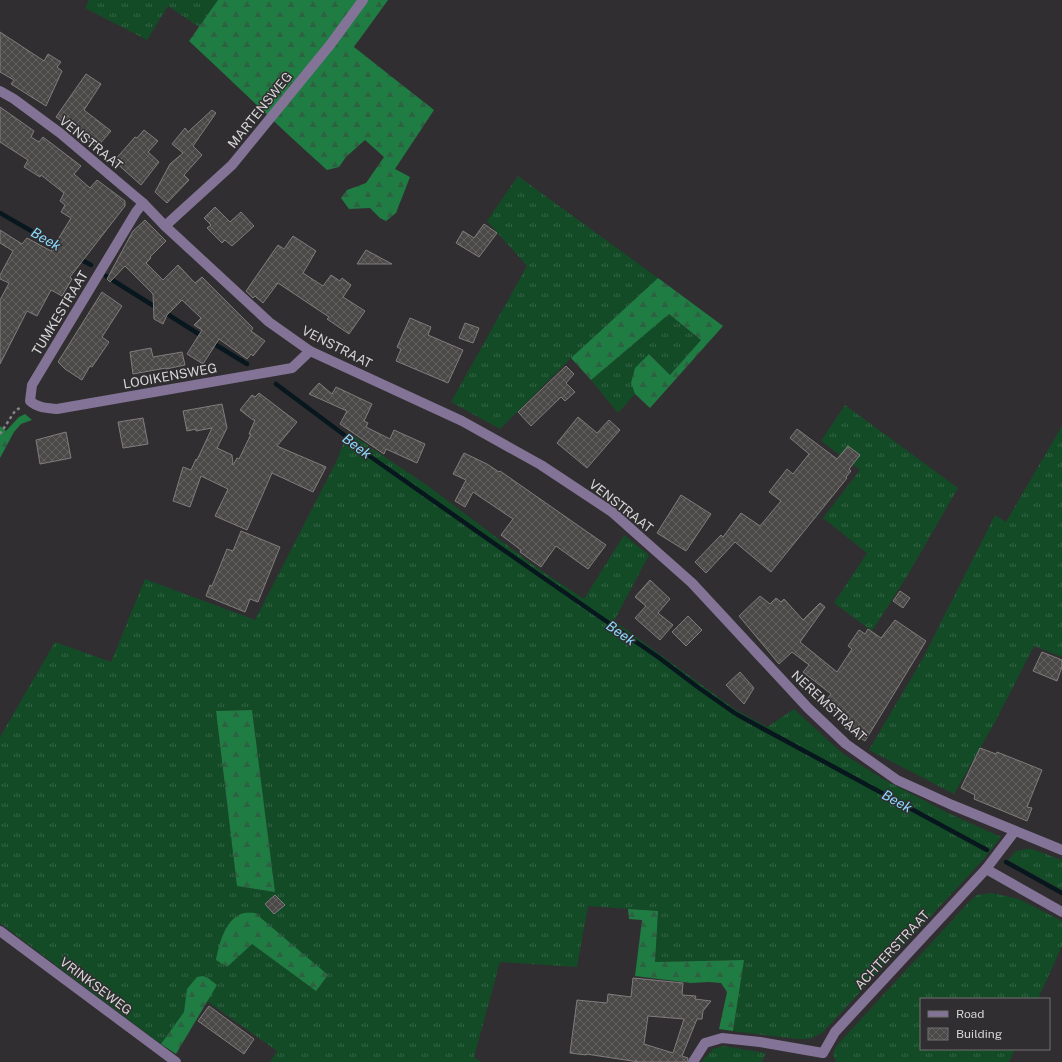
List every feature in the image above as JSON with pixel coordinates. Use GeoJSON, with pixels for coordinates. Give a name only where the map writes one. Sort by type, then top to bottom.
{"type":"FeatureCollection","features":[{"type":"Feature","properties":{"kind":"street","name":"MARTENSWEG"},"geometry":{"type":"LineString","coordinates":[[165,226],[232,165],[330,46],[363,0]]}},
{"type":"Feature","properties":{"kind":"street","name":"VENSTRAAT"},"geometry":{"type":"LineString","coordinates":[[0,90],[60,133],[143,202],[165,226],[269,322],[310,350],[462,421],[541,465],[612,512],[692,583]]}},
{"type":"Feature","properties":{"kind":"street","name":"TUMKESTRAAT"},"geometry":{"type":"LineString","coordinates":[[30,401],[32,385],[143,202]]}},
{"type":"Feature","properties":{"kind":"street","name":"LOOIKENSWEG"},"geometry":{"type":"LineString","coordinates":[[30,401],[36,406],[57,409],[292,368],[310,350]]}},
{"type":"Feature","properties":{"kind":"street","name":"NEREMSTRAAT"},"geometry":{"type":"LineString","coordinates":[[692,583],[808,708],[846,744],[897,780],[952,805],[1062,850]]}},
{"type":"Feature","properties":{"kind":"street","name":"ACHTERSTRAAT"},"geometry":{"type":"LineString","coordinates":[[693,1062],[705,1043],[722,1038],[760,1042],[825,1058],[835,1032],[986,869],[1015,831]]}},
{"type":"Feature","properties":{"kind":"street"},"geometry":{"type":"LineString","coordinates":[[986,869],[1062,912]]}},
{"type":"Feature","properties":{"kind":"street","name":"VRINKSEWEG"},"geometry":{"type":"LineString","coordinates":[[0,931],[176,1062]]}},
{"type":"Feature","properties":{"kind":"path"},"geometry":{"type":"LineString","coordinates":[[0,434],[15,411],[30,401]]}},
{"type":"Feature","properties":{"kind":"green space"},"geometry":{"type":"Polygon","coordinates":[[[89,0],[218,0],[199,27],[168,6],[147,40],[85,8],[89,0]]]}},
{"type":"Feature","properties":{"kind":"green space"},"geometry":{"type":"Polygon","coordinates":[[[218,0],[388,0],[354,47],[434,110],[395,169],[410,177],[396,213],[386,221],[380,218],[370,208],[349,209],[341,198],[347,190],[366,183],[384,157],[365,140],[346,157],[339,167],[327,170],[189,41],[218,0]]]}},
{"type":"Feature","properties":{"kind":"green space"},"geometry":{"type":"Polygon","coordinates":[[[518,176],[658,278],[571,358],[500,429],[451,402],[527,266],[487,221],[518,176]]]}},
{"type":"Feature","properties":{"kind":"green space"},"geometry":{"type":"Polygon","coordinates":[[[658,278],[723,326],[650,408],[635,394],[631,383],[635,368],[649,354],[670,375],[701,340],[669,314],[591,380],[571,358],[658,278]]]}},
{"type":"Feature","properties":{"kind":"green space"},"geometry":{"type":"Polygon","coordinates":[[[669,314],[701,340],[670,375],[650,354],[631,383],[635,394],[618,413],[591,380],[669,314]]]}},
{"type":"Feature","properties":{"kind":"green space"},"geometry":{"type":"Polygon","coordinates":[[[845,405],[958,488],[906,578],[872,631],[834,603],[867,553],[823,518],[860,470],[821,441],[845,405]]]}},
{"type":"Feature","properties":{"kind":"green space"},"geometry":{"type":"Polygon","coordinates":[[[25,414],[32,420],[21,424],[14,432],[0,458],[0,426],[6,431],[19,417],[25,414]]]}},
{"type":"Feature","properties":{"kind":"green space"},"geometry":{"type":"Polygon","coordinates":[[[1062,426],[1062,657],[1034,646],[995,722],[954,794],[869,750],[923,658],[995,515],[1006,522],[1062,426]]]}},
{"type":"Feature","properties":{"kind":"green space"},"geometry":{"type":"Polygon","coordinates":[[[348,432],[428,486],[540,570],[584,599],[624,535],[649,555],[614,621],[736,710],[767,727],[794,709],[842,753],[883,779],[950,814],[1001,837],[984,859],[822,1033],[810,1039],[797,1039],[733,1031],[744,960],[655,962],[658,911],[588,906],[577,967],[500,962],[474,1057],[481,1062],[270,1062],[277,1051],[208,1002],[209,999],[186,1002],[184,1012],[161,1044],[0,923],[0,737],[55,642],[111,662],[145,579],[255,620],[337,460],[348,432]],[[252,710],[216,711],[237,886],[275,892],[252,710]],[[252,944],[316,991],[327,975],[252,944]]]}},
{"type":"Feature","properties":{"kind":"green space"},"geometry":{"type":"Polygon","coordinates":[[[252,710],[275,892],[237,886],[216,711],[252,710]]]}},
{"type":"Feature","properties":{"kind":"green space"},"geometry":{"type":"Polygon","coordinates":[[[1032,849],[1062,860],[1062,890],[1008,860],[1016,851],[1032,849]]]}},
{"type":"Feature","properties":{"kind":"green space"},"geometry":{"type":"Polygon","coordinates":[[[992,893],[1019,899],[1062,921],[1062,946],[1038,998],[920,998],[920,1050],[1015,1050],[1009,1062],[836,1062],[834,1051],[840,1042],[977,895],[992,893]]]}},
{"type":"Feature","properties":{"kind":"green space"},"geometry":{"type":"Polygon","coordinates":[[[628,909],[658,911],[655,962],[744,960],[733,1031],[719,1029],[727,992],[721,983],[691,983],[635,976],[642,920],[629,919],[628,909]]]}},
{"type":"Feature","properties":{"kind":"green space"},"geometry":{"type":"Polygon","coordinates":[[[255,913],[328,975],[316,991],[252,944],[227,967],[216,960],[223,935],[230,923],[241,914],[255,913]]]}},
{"type":"Feature","properties":{"kind":"green space"},"geometry":{"type":"Polygon","coordinates":[[[203,976],[217,985],[176,1054],[161,1044],[184,1012],[187,989],[197,977],[203,976]]]}},
{"type":"Feature","properties":{"kind":"green space"},"geometry":{"type":"Polygon","coordinates":[[[723,1046],[766,1053],[762,1062],[701,1062],[713,1049],[723,1046]]]}},
{"type":"Feature","properties":{"kind":"building"},"geometry":{"type":"Polygon","coordinates":[[[0,32],[44,61],[48,54],[61,62],[57,67],[62,71],[46,106],[11,84],[14,80],[0,72],[0,32]]]}},
{"type":"Feature","properties":{"kind":"building"},"geometry":{"type":"Polygon","coordinates":[[[86,74],[101,84],[84,110],[111,131],[97,147],[56,117],[86,74]]]}},
{"type":"Feature","properties":{"kind":"building"},"geometry":{"type":"Polygon","coordinates":[[[0,107],[34,131],[31,137],[39,142],[43,137],[81,166],[74,174],[90,188],[97,180],[125,201],[125,206],[70,277],[72,279],[62,296],[51,290],[37,316],[27,311],[0,364],[0,300],[9,283],[0,279],[0,275],[13,251],[0,243],[0,230],[22,244],[27,238],[51,251],[71,218],[61,212],[65,205],[60,201],[64,193],[41,175],[40,177],[24,167],[28,160],[0,142],[0,107]]]}},
{"type":"Feature","properties":{"kind":"building"},"geometry":{"type":"Polygon","coordinates":[[[212,110],[216,113],[193,146],[202,155],[184,175],[189,180],[167,203],[155,192],[170,164],[183,153],[172,144],[185,128],[188,132],[212,110]]]}},
{"type":"Feature","properties":{"kind":"building"},"geometry":{"type":"Polygon","coordinates":[[[144,130],[158,141],[148,152],[159,162],[141,185],[114,161],[135,137],[137,138],[144,130]]]}},
{"type":"Feature","properties":{"kind":"building"},"geometry":{"type":"Polygon","coordinates":[[[215,207],[230,222],[241,212],[254,226],[232,246],[225,240],[222,243],[207,228],[211,225],[204,218],[215,207]]]}},
{"type":"Feature","properties":{"kind":"building"},"geometry":{"type":"Polygon","coordinates":[[[145,220],[166,241],[146,263],[163,280],[178,265],[195,283],[202,277],[253,328],[251,331],[265,341],[253,356],[251,354],[247,359],[219,339],[203,364],[187,354],[202,330],[194,325],[201,318],[182,300],[167,315],[163,324],[154,319],[153,294],[125,266],[110,282],[107,279],[133,231],[145,220]]]}},
{"type":"Feature","properties":{"kind":"building"},"geometry":{"type":"Polygon","coordinates":[[[484,224],[497,233],[479,257],[456,243],[463,231],[474,238],[484,224]]]}},
{"type":"Feature","properties":{"kind":"building"},"geometry":{"type":"Polygon","coordinates":[[[293,236],[316,251],[303,273],[323,286],[331,275],[340,281],[342,278],[351,285],[343,297],[365,311],[349,334],[327,319],[329,317],[278,283],[263,303],[255,296],[253,298],[246,291],[278,245],[284,249],[293,236]]]}},
{"type":"Feature","properties":{"kind":"building"},"geometry":{"type":"Polygon","coordinates":[[[366,250],[392,264],[357,264],[366,250]]]}},
{"type":"Feature","properties":{"kind":"building"},"geometry":{"type":"Polygon","coordinates":[[[102,292],[122,306],[102,337],[109,342],[92,367],[90,366],[82,380],[65,369],[58,362],[102,292]]]}},
{"type":"Feature","properties":{"kind":"building"},"geometry":{"type":"Polygon","coordinates":[[[410,318],[431,327],[428,335],[463,350],[448,383],[396,361],[401,349],[397,347],[410,318]]]}},
{"type":"Feature","properties":{"kind":"building"},"geometry":{"type":"Polygon","coordinates":[[[465,323],[479,328],[473,343],[459,338],[465,323]]]}},
{"type":"Feature","properties":{"kind":"building"},"geometry":{"type":"Polygon","coordinates":[[[151,348],[153,357],[182,352],[185,365],[133,374],[130,352],[151,348]]]}},
{"type":"Feature","properties":{"kind":"building"},"geometry":{"type":"Polygon","coordinates":[[[566,366],[574,374],[566,383],[575,392],[565,401],[561,397],[531,426],[518,412],[566,366]]]}},
{"type":"Feature","properties":{"kind":"building"},"geometry":{"type":"Polygon","coordinates":[[[319,383],[332,394],[336,387],[372,404],[364,421],[368,423],[366,427],[390,439],[394,430],[425,444],[417,463],[386,449],[384,454],[340,424],[347,411],[309,394],[319,383]]]}},
{"type":"Feature","properties":{"kind":"building"},"geometry":{"type":"Polygon","coordinates":[[[259,393],[297,422],[277,446],[326,467],[313,492],[272,473],[247,530],[215,516],[228,489],[201,476],[190,507],[173,501],[183,467],[191,470],[212,428],[187,431],[183,411],[222,404],[227,428],[217,448],[232,455],[233,465],[237,458],[239,459],[251,434],[249,434],[255,420],[240,410],[252,395],[255,397],[259,393]]]}},
{"type":"Feature","properties":{"kind":"building"},"geometry":{"type":"Polygon","coordinates":[[[578,417],[597,433],[609,420],[620,430],[587,468],[557,443],[578,417]]]}},
{"type":"Feature","properties":{"kind":"building"},"geometry":{"type":"Polygon","coordinates":[[[143,418],[148,444],[123,448],[118,422],[143,418]]]}},
{"type":"Feature","properties":{"kind":"building"},"geometry":{"type":"Polygon","coordinates":[[[797,429],[837,459],[848,446],[860,455],[849,469],[851,471],[846,477],[847,478],[771,572],[735,542],[706,573],[695,562],[721,535],[723,537],[741,513],[760,526],[781,501],[769,492],[787,469],[793,474],[809,454],[790,438],[797,429]]]}},
{"type":"Feature","properties":{"kind":"building"},"geometry":{"type":"Polygon","coordinates":[[[66,432],[71,458],[40,464],[36,440],[66,432]]]}},
{"type":"Feature","properties":{"kind":"building"},"geometry":{"type":"Polygon","coordinates":[[[464,453],[487,464],[499,472],[500,471],[606,545],[588,569],[556,546],[541,567],[520,552],[521,550],[501,535],[513,519],[473,492],[465,507],[455,501],[466,480],[453,474],[464,453]]]}},
{"type":"Feature","properties":{"kind":"building"},"geometry":{"type":"Polygon","coordinates":[[[681,495],[711,514],[686,551],[657,533],[681,495]]]}},
{"type":"Feature","properties":{"kind":"building"},"geometry":{"type":"Polygon","coordinates":[[[241,531],[280,547],[258,602],[250,599],[245,612],[206,596],[210,585],[212,586],[227,549],[233,551],[241,531]]]}},
{"type":"Feature","properties":{"kind":"building"},"geometry":{"type":"Polygon","coordinates":[[[650,580],[670,599],[658,613],[673,625],[660,640],[635,618],[646,606],[635,597],[650,580]]]}},
{"type":"Feature","properties":{"kind":"building"},"geometry":{"type":"Polygon","coordinates":[[[900,591],[910,598],[903,608],[893,601],[900,591]]]}},
{"type":"Feature","properties":{"kind":"building"},"geometry":{"type":"Polygon","coordinates":[[[760,596],[770,604],[776,598],[781,602],[784,599],[803,620],[820,603],[825,607],[800,642],[837,672],[852,649],[848,646],[859,630],[865,634],[868,629],[881,638],[895,620],[926,641],[865,741],[845,728],[850,720],[824,703],[831,694],[803,672],[809,665],[792,652],[779,664],[739,616],[760,596]]]}},
{"type":"Feature","properties":{"kind":"building"},"geometry":{"type":"Polygon","coordinates":[[[688,616],[702,630],[686,646],[672,632],[688,616]]]}},
{"type":"Feature","properties":{"kind":"building"},"geometry":{"type":"Polygon","coordinates":[[[1042,652],[1062,660],[1062,667],[1057,681],[1033,671],[1042,652]]]}},
{"type":"Feature","properties":{"kind":"building"},"geometry":{"type":"Polygon","coordinates":[[[740,672],[754,688],[744,704],[726,685],[740,672]]]}},
{"type":"Feature","properties":{"kind":"building"},"geometry":{"type":"Polygon","coordinates":[[[980,748],[996,754],[997,752],[1042,770],[1027,807],[1032,808],[1027,821],[974,799],[975,795],[961,788],[980,748]]]}},
{"type":"Feature","properties":{"kind":"building"},"geometry":{"type":"Polygon","coordinates":[[[275,895],[285,905],[274,914],[265,904],[275,895]]]}},
{"type":"Feature","properties":{"kind":"building"},"geometry":{"type":"Polygon","coordinates":[[[633,978],[683,983],[682,995],[696,996],[695,999],[711,1001],[703,1011],[702,1019],[697,1019],[682,1056],[688,1058],[687,1062],[639,1062],[570,1053],[577,1000],[607,1003],[608,994],[631,997],[633,978]],[[648,1016],[644,1044],[673,1053],[684,1019],[648,1016]]]}},
{"type":"Feature","properties":{"kind":"building"},"geometry":{"type":"Polygon","coordinates":[[[209,1006],[254,1039],[244,1054],[198,1021],[209,1006]]]}},
{"type":"Feature","properties":{"kind":"waterway","name":"Beek"},"geometry":{"type":"LineString","coordinates":[[0,213],[59,247]]}},
{"type":"Feature","properties":{"kind":"waterway","name":"Beek"},"geometry":{"type":"LineString","coordinates":[[78,258],[91,265]]}},
{"type":"Feature","properties":{"kind":"waterway","name":"Beek"},"geometry":{"type":"LineString","coordinates":[[106,276],[157,308]]}},
{"type":"Feature","properties":{"kind":"waterway","name":"Beek"},"geometry":{"type":"LineString","coordinates":[[164,312],[205,338]]}},
{"type":"Feature","properties":{"kind":"waterway","name":"Beek"},"geometry":{"type":"LineString","coordinates":[[211,342],[247,364]]}},
{"type":"Feature","properties":{"kind":"waterway","name":"Beek"},"geometry":{"type":"LineString","coordinates":[[276,384],[351,440],[368,455],[658,657],[736,714],[987,850]]}},
{"type":"Feature","properties":{"kind":"waterway","name":"Beek"},"geometry":{"type":"LineString","coordinates":[[1006,862],[1062,893]]}}]}
